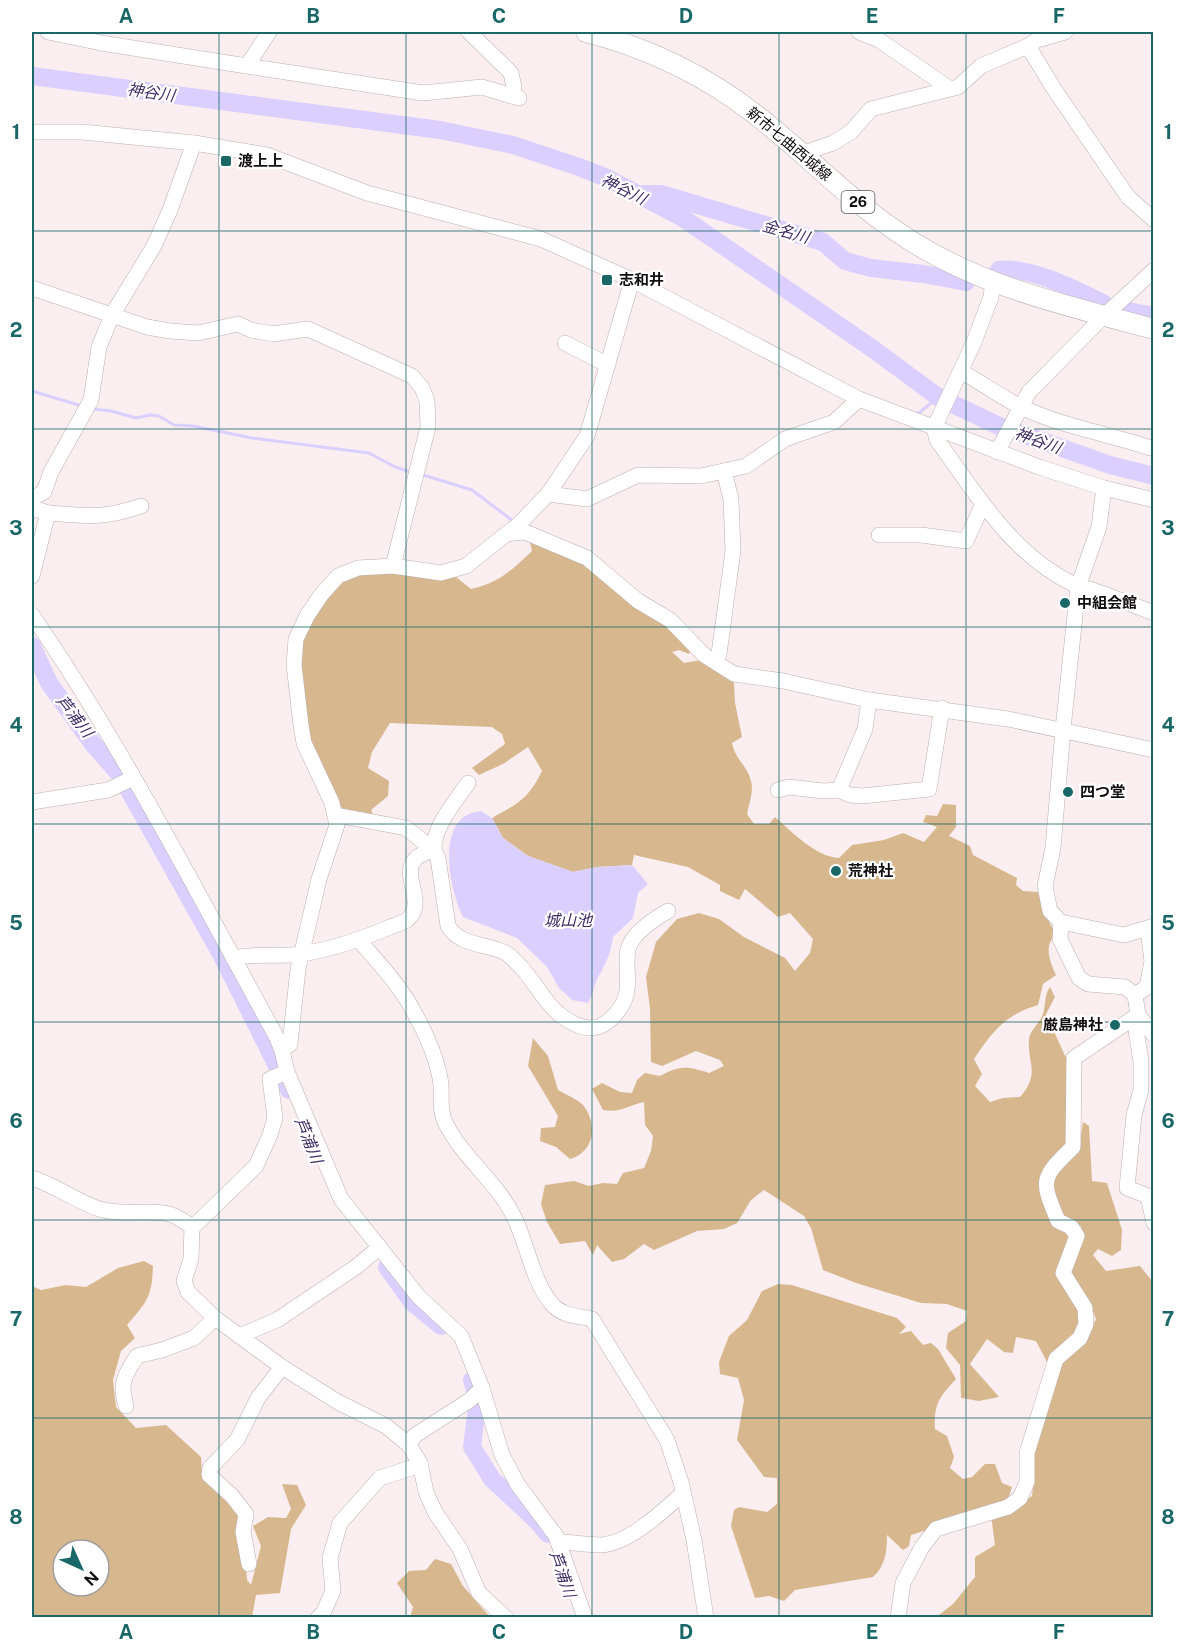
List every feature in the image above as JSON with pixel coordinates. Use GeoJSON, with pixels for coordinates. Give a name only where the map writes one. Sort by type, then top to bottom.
{"type":"FeatureCollection","features":[{"type":"Feature","properties":{"kind":"main road","name":"新市七曲西城線"},"geometry":{"type":"LineString","coordinates":[[585,32],[615,39],[683,69],[755,114],[895,231],[925,250],[1008,289],[1154,329]]}},
{"type":"Feature","properties":{"kind":"street"},"geometry":{"type":"LineString","coordinates":[[48,32],[101,43],[423,93],[482,87],[515,97],[510,74],[469,32]]}},
{"type":"Feature","properties":{"kind":"street"},"geometry":{"type":"LineString","coordinates":[[247,66],[269,32]]}},
{"type":"Feature","properties":{"kind":"street"},"geometry":{"type":"LineString","coordinates":[[859,32],[879,40],[949,88]]}},
{"type":"Feature","properties":{"kind":"street"},"geometry":{"type":"LineString","coordinates":[[801,153],[833,143],[852,132],[871,109],[958,87],[981,66],[1037,40],[1065,32]]}},
{"type":"Feature","properties":{"kind":"street"},"geometry":{"type":"LineString","coordinates":[[1028,46],[1054,89],[1128,197],[1154,220]]}},
{"type":"Feature","properties":{"kind":"street"},"geometry":{"type":"LineString","coordinates":[[32,132],[82,132],[194,143],[267,155],[367,193],[469,222],[541,239],[632,280],[859,399],[935,426],[997,452],[1104,488],[1154,500]]}},
{"type":"Feature","properties":{"kind":"street"},"geometry":{"type":"LineString","coordinates":[[141,506],[119,514],[98,517],[48,513],[32,508],[33,498],[44,492],[51,471],[91,400],[99,346],[112,315],[154,246],[170,210],[194,143]]}},
{"type":"Feature","properties":{"kind":"street"},"geometry":{"type":"LineString","coordinates":[[997,452],[1029,392],[1104,316],[1154,270]]}},
{"type":"Feature","properties":{"kind":"street"},"geometry":{"type":"LineString","coordinates":[[282,1050],[290,1044],[301,954],[319,879],[337,825],[336,815],[304,743],[294,665],[297,639],[307,616],[338,576],[358,568],[393,567],[441,573],[466,566],[506,534],[548,494],[587,436],[632,280]]}},
{"type":"Feature","properties":{"kind":"street"},"geometry":{"type":"LineString","coordinates":[[993,282],[991,297],[958,378],[935,426],[937,440],[983,504],[1019,547],[1048,570],[1078,587],[1154,613]]}},
{"type":"Feature","properties":{"kind":"street"},"geometry":{"type":"LineString","coordinates":[[32,288],[147,327],[179,332],[198,333],[238,324],[251,330],[273,333],[308,329],[412,376],[422,388],[427,402],[428,427],[393,567]]}},
{"type":"Feature","properties":{"kind":"street"},"geometry":{"type":"LineString","coordinates":[[565,343],[608,365]]}},
{"type":"Feature","properties":{"kind":"street"},"geometry":{"type":"LineString","coordinates":[[958,378],[1070,426],[1154,449]]}},
{"type":"Feature","properties":{"kind":"street"},"geometry":{"type":"LineString","coordinates":[[548,494],[587,499],[638,475],[701,476],[746,466],[785,439],[834,422],[859,399]]}},
{"type":"Feature","properties":{"kind":"street"},"geometry":{"type":"LineString","coordinates":[[716,662],[733,551],[731,499],[724,471]]}},
{"type":"Feature","properties":{"kind":"street"},"geometry":{"type":"LineString","coordinates":[[1104,488],[1099,527],[1078,587],[1053,848],[1045,886],[1050,911],[1061,922],[1124,935],[1151,928],[1152,961],[1147,987],[1135,995]]}},
{"type":"Feature","properties":{"kind":"street"},"geometry":{"type":"LineString","coordinates":[[879,535],[921,535],[966,541],[983,504]]}},
{"type":"Feature","properties":{"kind":"street"},"geometry":{"type":"LineString","coordinates":[[32,576],[48,513]]}},
{"type":"Feature","properties":{"kind":"street"},"geometry":{"type":"LineString","coordinates":[[506,534],[525,532],[587,558],[638,601],[670,620],[704,655],[734,674],[783,681],[869,700],[942,708],[1063,729],[1154,750]]}},
{"type":"Feature","properties":{"kind":"street"},"geometry":{"type":"LineString","coordinates":[[32,615],[52,644],[126,781],[233,958],[282,1050],[282,1074],[341,1199],[376,1250],[418,1296],[461,1336],[478,1392],[502,1455],[518,1485],[555,1536],[585,1617]]}},
{"type":"Feature","properties":{"kind":"street"},"geometry":{"type":"LineString","coordinates":[[839,790],[865,729],[869,700]]}},
{"type":"Feature","properties":{"kind":"street"},"geometry":{"type":"LineString","coordinates":[[778,790],[789,787],[823,791],[839,790],[850,795],[862,796],[928,789],[942,708]]}},
{"type":"Feature","properties":{"kind":"street"},"geometry":{"type":"LineString","coordinates":[[32,802],[108,790],[126,781]]}},
{"type":"Feature","properties":{"kind":"street"},"geometry":{"type":"LineString","coordinates":[[434,850],[434,839],[468,783]]}},
{"type":"Feature","properties":{"kind":"street"},"geometry":{"type":"LineString","coordinates":[[336,815],[406,828],[434,850],[438,858],[448,926],[452,933],[460,939],[506,952],[520,965],[557,1012],[583,1027],[593,1029],[605,1025],[622,1005],[626,996],[628,948],[653,920],[668,912]]}},
{"type":"Feature","properties":{"kind":"street"},"geometry":{"type":"LineString","coordinates":[[233,958],[301,954],[358,940],[407,920],[413,911],[415,902],[410,873],[411,864],[421,853],[434,850]]}},
{"type":"Feature","properties":{"kind":"street"},"geometry":{"type":"LineString","coordinates":[[1061,922],[1060,939],[1078,978],[1088,984],[1125,987],[1135,995],[1138,1015],[1135,1023],[1142,1062],[1141,1090],[1134,1115],[1127,1188],[1148,1196],[1154,1223]]}},
{"type":"Feature","properties":{"kind":"street"},"geometry":{"type":"LineString","coordinates":[[358,940],[406,996],[418,1018],[441,1085],[440,1102],[445,1122],[456,1140],[493,1184],[513,1215],[540,1284],[551,1304],[564,1314],[592,1319],[668,1440],[694,1540],[706,1617]]}},
{"type":"Feature","properties":{"kind":"street"},"geometry":{"type":"LineString","coordinates":[[1138,1015],[1154,1035]]}},
{"type":"Feature","properties":{"kind":"street"},"geometry":{"type":"LineString","coordinates":[[898,1617],[903,1583],[922,1547],[936,1529],[1008,1507],[1020,1498],[1024,1491],[1027,1482],[1027,1453],[1056,1359],[1080,1338],[1086,1324],[1085,1308],[1063,1274],[1077,1236],[1071,1227],[1058,1221],[1047,1194],[1046,1180],[1054,1165],[1073,1147],[1074,1059],[1138,1015]]}},
{"type":"Feature","properties":{"kind":"street"},"geometry":{"type":"LineString","coordinates":[[192,1226],[256,1166],[275,1118],[270,1079],[282,1074]]}},
{"type":"Feature","properties":{"kind":"street"},"geometry":{"type":"LineString","coordinates":[[32,1178],[49,1183],[97,1208],[110,1211],[167,1214],[177,1216],[192,1226]]}},
{"type":"Feature","properties":{"kind":"street"},"geometry":{"type":"LineString","coordinates":[[192,1226],[191,1259],[184,1281],[188,1292],[215,1318],[282,1367],[338,1402],[386,1426],[409,1445],[420,1463],[426,1492],[435,1512],[460,1549],[479,1593],[506,1617]]}},
{"type":"Feature","properties":{"kind":"street"},"geometry":{"type":"LineString","coordinates":[[239,1336],[277,1320],[356,1267],[376,1250]]}},
{"type":"Feature","properties":{"kind":"street"},"geometry":{"type":"LineString","coordinates":[[126,1406],[122,1391],[124,1377],[137,1356],[162,1350],[194,1338],[215,1318]]}},
{"type":"Feature","properties":{"kind":"street"},"geometry":{"type":"LineString","coordinates":[[249,1564],[243,1532],[246,1514],[232,1496],[209,1475],[210,1468],[237,1440],[258,1398],[282,1367]]}},
{"type":"Feature","properties":{"kind":"street"},"geometry":{"type":"LineString","coordinates":[[409,1445],[414,1436],[478,1392]]}},
{"type":"Feature","properties":{"kind":"street"},"geometry":{"type":"LineString","coordinates":[[318,1617],[323,1613],[333,1591],[330,1558],[340,1523],[380,1478],[420,1463]]}},
{"type":"Feature","properties":{"kind":"street"},"geometry":{"type":"LineString","coordinates":[[559,1544],[563,1542],[603,1545],[619,1540],[651,1522],[683,1493]]}},
{"type":"Feature","properties":{"kind":"shaded area"},"geometry":{"type":"Polygon","coordinates":[[[529,538],[555,545],[695,639],[689,654],[679,650],[672,652],[684,663],[707,659],[727,671],[734,683],[735,703],[742,737],[732,743],[751,781],[752,793],[747,814],[754,824],[769,824],[775,817],[813,849],[830,857],[839,858],[852,845],[884,840],[903,833],[924,842],[937,827],[923,822],[926,815],[937,816],[943,804],[956,805],[956,827],[949,836],[970,846],[973,855],[1017,878],[1016,885],[1023,891],[1038,892],[1044,913],[1056,934],[1049,949],[1056,975],[1043,984],[1038,1005],[1008,1019],[981,1049],[974,1059],[982,1074],[975,1086],[990,1102],[1003,1098],[1020,1097],[1032,1075],[1029,1039],[1043,1014],[1050,987],[1055,997],[1046,1014],[1067,1060],[1068,1145],[1043,1189],[1073,1239],[1062,1261],[1077,1299],[1081,1321],[1072,1338],[1047,1362],[1036,1341],[1016,1337],[1013,1353],[1004,1352],[987,1339],[970,1364],[999,1397],[979,1401],[961,1398],[960,1365],[946,1348],[948,1333],[966,1321],[967,1311],[947,1304],[921,1303],[823,1270],[811,1228],[804,1216],[764,1190],[751,1200],[737,1223],[724,1229],[697,1231],[654,1250],[644,1244],[624,1259],[612,1262],[597,1245],[593,1255],[585,1241],[560,1244],[547,1222],[541,1204],[545,1185],[574,1181],[589,1186],[603,1183],[617,1184],[623,1173],[644,1168],[651,1151],[653,1136],[645,1125],[644,1102],[620,1110],[603,1110],[592,1089],[602,1083],[620,1092],[632,1093],[637,1080],[645,1073],[660,1076],[684,1068],[709,1073],[724,1066],[720,1060],[696,1051],[662,1066],[651,1062],[650,1009],[646,977],[656,942],[677,919],[699,913],[719,919],[744,937],[785,958],[795,971],[810,953],[813,939],[790,913],[778,917],[745,889],[739,900],[720,891],[720,885],[688,867],[634,855],[632,865],[597,867],[573,872],[528,856],[503,838],[492,818],[522,799],[542,771],[528,747],[503,764],[479,775],[472,768],[505,744],[502,734],[492,727],[390,723],[372,752],[368,768],[389,781],[388,796],[371,810],[375,819],[349,815],[334,800],[307,736],[299,667],[304,636],[334,585],[348,575],[430,572],[456,577],[471,589],[490,583],[518,564],[532,551],[529,538]]]}},
{"type":"Feature","properties":{"kind":"shaded area"},"geometry":{"type":"Polygon","coordinates":[[[533,1038],[548,1056],[558,1090],[583,1105],[591,1120],[592,1136],[589,1144],[585,1150],[570,1159],[556,1147],[540,1141],[541,1128],[555,1127],[558,1116],[528,1066],[533,1038]]]}},
{"type":"Feature","properties":{"kind":"shaded area"},"geometry":{"type":"Polygon","coordinates":[[[1083,1122],[1089,1126],[1092,1181],[1107,1183],[1122,1230],[1121,1250],[1112,1256],[1098,1249],[1093,1255],[1106,1271],[1140,1266],[1153,1282],[1153,1617],[935,1618],[953,1604],[975,1577],[975,1557],[995,1545],[991,1515],[1032,1496],[1034,1478],[1031,1458],[1054,1378],[1064,1361],[1085,1342],[1096,1319],[1090,1304],[1068,1275],[1082,1239],[1081,1226],[1064,1217],[1053,1191],[1054,1174],[1079,1148],[1083,1122]]]}},
{"type":"Feature","properties":{"kind":"shaded area"},"geometry":{"type":"Polygon","coordinates":[[[144,1261],[153,1266],[150,1292],[127,1325],[135,1338],[121,1351],[113,1380],[116,1407],[136,1428],[166,1425],[201,1457],[202,1473],[243,1516],[247,1580],[251,1585],[261,1546],[253,1526],[268,1517],[286,1518],[291,1509],[282,1484],[297,1485],[306,1505],[291,1529],[280,1593],[256,1595],[252,1617],[32,1617],[32,1286],[41,1290],[66,1285],[86,1287],[118,1268],[144,1261]]]}},
{"type":"Feature","properties":{"kind":"shaded area"},"geometry":{"type":"Polygon","coordinates":[[[778,1284],[792,1285],[897,1318],[906,1327],[899,1334],[911,1331],[923,1345],[931,1343],[938,1349],[956,1379],[939,1401],[935,1413],[935,1429],[947,1436],[954,1457],[950,1468],[963,1479],[972,1477],[985,1464],[995,1464],[1002,1483],[1012,1487],[1006,1505],[911,1535],[909,1546],[903,1550],[887,1535],[885,1558],[873,1577],[795,1590],[784,1601],[769,1596],[755,1598],[731,1526],[734,1510],[739,1507],[767,1512],[777,1504],[777,1478],[764,1477],[737,1440],[744,1400],[738,1378],[720,1374],[719,1362],[729,1336],[747,1320],[762,1291],[778,1284]]]}},
{"type":"Feature","properties":{"kind":"shaded area"},"geometry":{"type":"Polygon","coordinates":[[[435,1559],[451,1564],[463,1586],[490,1617],[410,1617],[413,1607],[397,1583],[409,1571],[426,1570],[435,1559]]]}},
{"type":"Feature","properties":{"kind":"water","name":"城山池"},"geometry":{"type":"Polygon","coordinates":[[[481,811],[492,818],[503,838],[528,856],[573,872],[597,867],[632,865],[648,884],[638,893],[633,918],[613,937],[609,954],[588,1003],[572,1000],[559,988],[547,967],[517,938],[463,917],[451,879],[449,848],[458,823],[468,814],[481,811]]]}},
{"type":"Feature","properties":{"kind":"waterway","name":"神谷川"},"geometry":{"type":"LineString","coordinates":[[32,76],[440,130],[513,145],[579,167],[607,178],[683,218],[873,349],[938,397],[997,425],[1110,465],[1154,476]]}},
{"type":"Feature","properties":{"kind":"waterway","name":"金名川"},"geometry":{"type":"LineString","coordinates":[[645,194],[661,194],[823,242],[845,261],[871,268],[966,282]]}},
{"type":"Feature","properties":{"kind":"waterway","name":"金名川"},"geometry":{"type":"LineString","coordinates":[[999,270],[1038,275],[1103,303]]}},
{"type":"Feature","properties":{"kind":"waterway","name":"金名川"},"geometry":{"type":"LineString","coordinates":[[1123,310],[1154,316]]}},
{"type":"Feature","properties":{"kind":"waterway"},"geometry":{"type":"LineString","coordinates":[[32,391],[82,406]]}},
{"type":"Feature","properties":{"kind":"waterway"},"geometry":{"type":"LineString","coordinates":[[916,413],[938,397]]}},
{"type":"Feature","properties":{"kind":"waterway"},"geometry":{"type":"LineString","coordinates":[[93,409],[136,418],[159,416],[174,425],[193,426],[252,438],[369,453],[410,472]]}},
{"type":"Feature","properties":{"kind":"waterway"},"geometry":{"type":"LineString","coordinates":[[420,474],[472,490],[513,521]]}},
{"type":"Feature","properties":{"kind":"waterway","name":"芦浦川"},"geometry":{"type":"LineString","coordinates":[[32,646],[49,683],[93,744],[121,776],[221,954],[289,1090]]}},
{"type":"Feature","properties":{"kind":"waterway","name":"芦浦川"},"geometry":{"type":"LineString","coordinates":[[387,1267],[412,1302],[441,1326]]}},
{"type":"Feature","properties":{"kind":"waterway","name":"芦浦川"},"geometry":{"type":"LineString","coordinates":[[472,1380],[478,1400],[472,1447],[492,1479],[548,1534]]}},
{"type":"Feature","properties":{"kind":"place","name":"渡上上"},"geometry":{"type":"Point","coordinates":[226,161]}},
{"type":"Feature","properties":{"kind":"place","name":"志和井"},"geometry":{"type":"Point","coordinates":[607,280]}},
{"type":"Feature","properties":{"kind":"place","name":"中組会館"},"geometry":{"type":"Point","coordinates":[1065,603]}},
{"type":"Feature","properties":{"kind":"place","name":"四つ堂"},"geometry":{"type":"Point","coordinates":[1068,792]}},
{"type":"Feature","properties":{"kind":"place","name":"荒神社"},"geometry":{"type":"Point","coordinates":[836,871]}},
{"type":"Feature","properties":{"kind":"place","name":"厳島神社"},"geometry":{"type":"Point","coordinates":[1115,1025]}}]}
